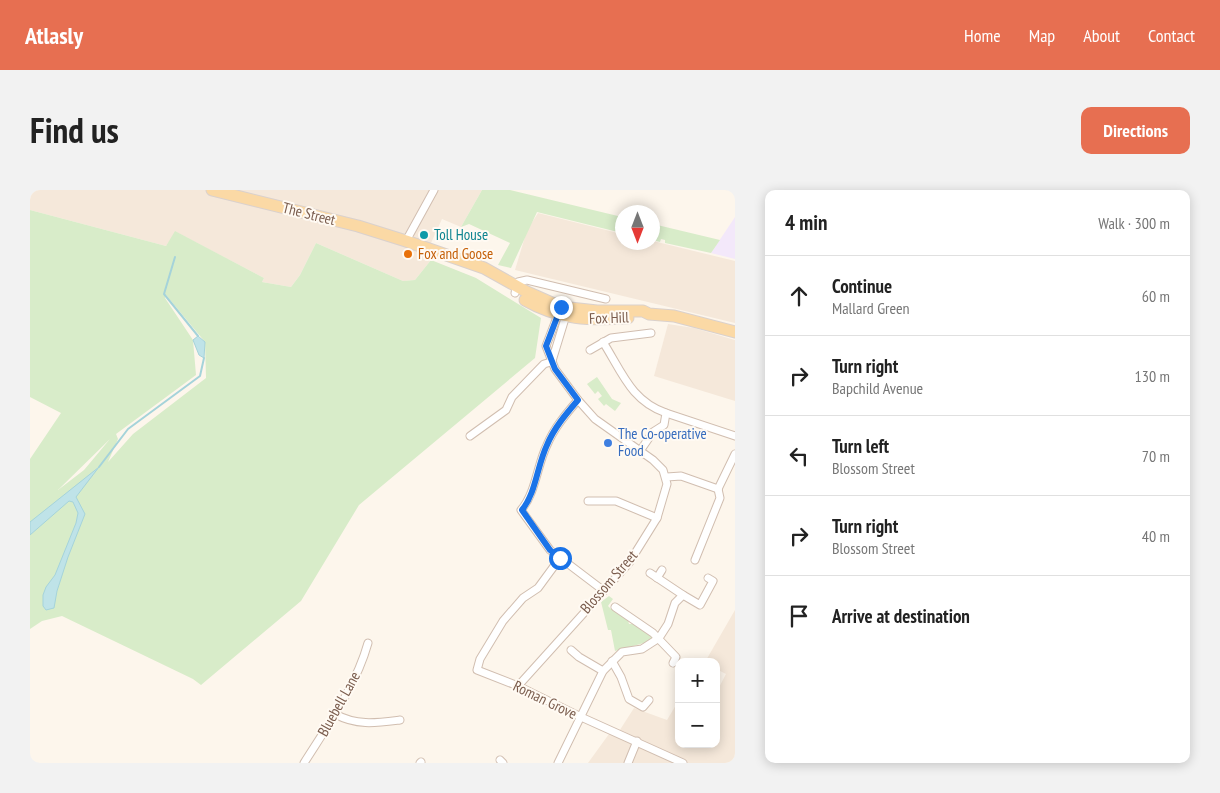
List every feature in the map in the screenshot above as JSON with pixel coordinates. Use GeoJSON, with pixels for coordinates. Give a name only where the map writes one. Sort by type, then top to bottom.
{"type":"FeatureCollection","features":[{"type":"Feature","properties":{"kind":"main road","name":"The Street"},"geometry":{"type":"LineString","coordinates":[[212,190],[358,226],[406,241]]}},
{"type":"Feature","properties":{"kind":"main road","name":"Fox Hill"},"geometry":{"type":"LineString","coordinates":[[406,241],[468,265],[472,269],[563,312],[643,311],[649,314],[674,316],[735,332]]}},
{"type":"Feature","properties":{"kind":"street"},"geometry":{"type":"LineString","coordinates":[[406,241],[434,190]]}},
{"type":"Feature","properties":{"kind":"street","name":"Fox Hill"},"geometry":{"type":"LineString","coordinates":[[515,290],[518,282],[527,280],[606,298]]}},
{"type":"Feature","properties":{"kind":"street"},"geometry":{"type":"LineString","coordinates":[[563,312],[552,362],[578,400],[595,419],[653,460],[667,477],[681,476],[718,489]]}},
{"type":"Feature","properties":{"kind":"street"},"geometry":{"type":"LineString","coordinates":[[590,350],[618,336],[652,333]]}},
{"type":"Feature","properties":{"kind":"street"},"geometry":{"type":"LineString","coordinates":[[603,342],[637,397],[650,407],[735,436]]}},
{"type":"Feature","properties":{"kind":"street"},"geometry":{"type":"LineString","coordinates":[[470,436],[506,410],[512,397],[544,364],[552,362]]}},
{"type":"Feature","properties":{"kind":"street"},"geometry":{"type":"LineString","coordinates":[[578,400],[562,418],[546,445],[529,500],[522,510],[550,550],[604,591]]}},
{"type":"Feature","properties":{"kind":"street"},"geometry":{"type":"LineString","coordinates":[[640,450],[653,432],[664,425],[666,413]]}},
{"type":"Feature","properties":{"kind":"street"},"geometry":{"type":"LineString","coordinates":[[695,560],[720,498],[718,489],[735,454]]}},
{"type":"Feature","properties":{"kind":"street","name":"Blossom Street"},"geometry":{"type":"LineString","coordinates":[[518,686],[629,563],[657,518],[667,477]]}},
{"type":"Feature","properties":{"kind":"street"},"geometry":{"type":"LineString","coordinates":[[588,501],[616,501],[657,518]]}},
{"type":"Feature","properties":{"kind":"street","name":"Roman Grove"},"geometry":{"type":"LineString","coordinates":[[560,558],[538,588],[523,598],[503,621],[480,659],[477,670],[518,686],[683,763]]}},
{"type":"Feature","properties":{"kind":"street"},"geometry":{"type":"LineString","coordinates":[[657,578],[662,570]]}},
{"type":"Feature","properties":{"kind":"street"},"geometry":{"type":"LineString","coordinates":[[650,573],[700,605],[713,581],[708,578]]}},
{"type":"Feature","properties":{"kind":"street"},"geometry":{"type":"LineString","coordinates":[[558,763],[603,671],[622,652],[642,649],[659,638],[668,624],[675,603],[683,595]]}},
{"type":"Feature","properties":{"kind":"street"},"geometry":{"type":"LineString","coordinates":[[615,607],[659,638],[676,657],[673,663]]}},
{"type":"Feature","properties":{"kind":"street","name":"Bluebell Lane"},"geometry":{"type":"LineString","coordinates":[[304,763],[335,714],[359,668],[368,643]]}},
{"type":"Feature","properties":{"kind":"street"},"geometry":{"type":"LineString","coordinates":[[571,650],[603,671]]}},
{"type":"Feature","properties":{"kind":"street"},"geometry":{"type":"LineString","coordinates":[[612,661],[621,677],[629,699],[643,707],[650,700]]}},
{"type":"Feature","properties":{"kind":"street"},"geometry":{"type":"LineString","coordinates":[[335,714],[352,722],[368,724],[400,720]]}},
{"type":"Feature","properties":{"kind":"street"},"geometry":{"type":"LineString","coordinates":[[628,763],[637,742]]}},
{"type":"Feature","properties":{"kind":"shaded area"},"geometry":{"type":"Polygon","coordinates":[[[30,190],[482,190],[461,227],[442,219],[431,243],[431,260],[415,280],[403,281],[316,243],[300,275],[291,287],[262,282],[264,278],[176,232],[166,246],[30,210],[30,190]]]}},
{"type":"Feature","properties":{"kind":"shaded area"},"geometry":{"type":"Polygon","coordinates":[[[538,213],[615,232],[615,250],[660,250],[660,243],[735,261],[735,323],[515,270],[527,230],[538,213]]]}},
{"type":"Feature","properties":{"kind":"shaded area"},"geometry":{"type":"Polygon","coordinates":[[[735,217],[735,259],[711,253],[735,217]]]}},
{"type":"Feature","properties":{"kind":"shaded area"},"geometry":{"type":"Polygon","coordinates":[[[668,324],[694,328],[735,340],[735,401],[654,376],[668,324]]]}},
{"type":"Feature","properties":{"kind":"shaded area"},"geometry":{"type":"Polygon","coordinates":[[[735,610],[735,763],[588,763],[609,734],[616,736],[634,708],[667,720],[675,707],[675,748],[720,748],[720,685],[726,674],[720,671],[720,658],[707,658],[735,610]]]}},
{"type":"Feature","properties":{"kind":"green space"},"geometry":{"type":"Polygon","coordinates":[[[482,190],[510,190],[615,215],[615,231],[537,212],[511,268],[498,265],[510,243],[469,224],[461,227],[482,190]]]}},
{"type":"Feature","properties":{"kind":"green space"},"geometry":{"type":"Polygon","coordinates":[[[30,210],[166,246],[175,231],[264,278],[262,282],[291,287],[300,275],[316,243],[403,281],[415,280],[431,260],[476,278],[541,318],[535,358],[359,505],[301,601],[201,685],[193,679],[62,616],[42,621],[30,629],[30,459],[61,413],[30,397],[30,210]],[[166,295],[165,298],[193,340],[196,375],[116,434],[118,439],[108,462],[133,434],[206,378],[205,342],[166,295]],[[110,439],[58,490],[84,470],[110,439]]]}},
{"type":"Feature","properties":{"kind":"green space"},"geometry":{"type":"Polygon","coordinates":[[[660,226],[720,240],[711,253],[665,243],[665,240],[661,239],[660,242],[660,226]]]}},
{"type":"Feature","properties":{"kind":"green space"},"geometry":{"type":"Polygon","coordinates":[[[597,377],[612,399],[621,403],[615,411],[606,404],[604,406],[598,399],[602,396],[598,391],[595,394],[587,384],[597,377]]]}},
{"type":"Feature","properties":{"kind":"green space"},"geometry":{"type":"Polygon","coordinates":[[[609,596],[613,599],[608,606],[628,620],[629,624],[635,624],[653,637],[651,641],[615,651],[611,630],[608,630],[601,602],[609,596]]]}},
{"type":"Feature","properties":{"kind":"water"},"geometry":{"type":"Polygon","coordinates":[[[198,336],[205,342],[204,358],[199,355],[193,340],[198,336]]]}},
{"type":"Feature","properties":{"kind":"water"},"geometry":{"type":"Polygon","coordinates":[[[99,467],[76,497],[85,514],[68,557],[57,591],[54,608],[46,610],[43,606],[43,595],[46,587],[55,575],[76,523],[78,513],[73,502],[69,501],[30,535],[30,522],[99,467]]]}},
{"type":"Feature","properties":{"kind":"waterway"},"geometry":{"type":"LineString","coordinates":[[175,257],[164,294],[198,336]]}},
{"type":"Feature","properties":{"kind":"waterway"},"geometry":{"type":"LineString","coordinates":[[99,467],[128,429],[200,376],[204,358]]}},
{"type":"Feature","properties":{"kind":"place","name":"Toll House"},"geometry":{"type":"Point","coordinates":[424,235]}},
{"type":"Feature","properties":{"kind":"place","name":"Fox and Goose"},"geometry":{"type":"Point","coordinates":[408,254]}},
{"type":"Feature","properties":{"kind":"place","name":"The Co-operative Food"},"geometry":{"type":"Point","coordinates":[608,443]}},
{"type":"Feature","properties":{"kind":"route"},"geometry":{"type":"LineString","coordinates":[[560,558],[550,550],[522,510],[529,500],[546,445],[562,418],[578,400],[555,369],[546,346],[561,307]]}}]}
